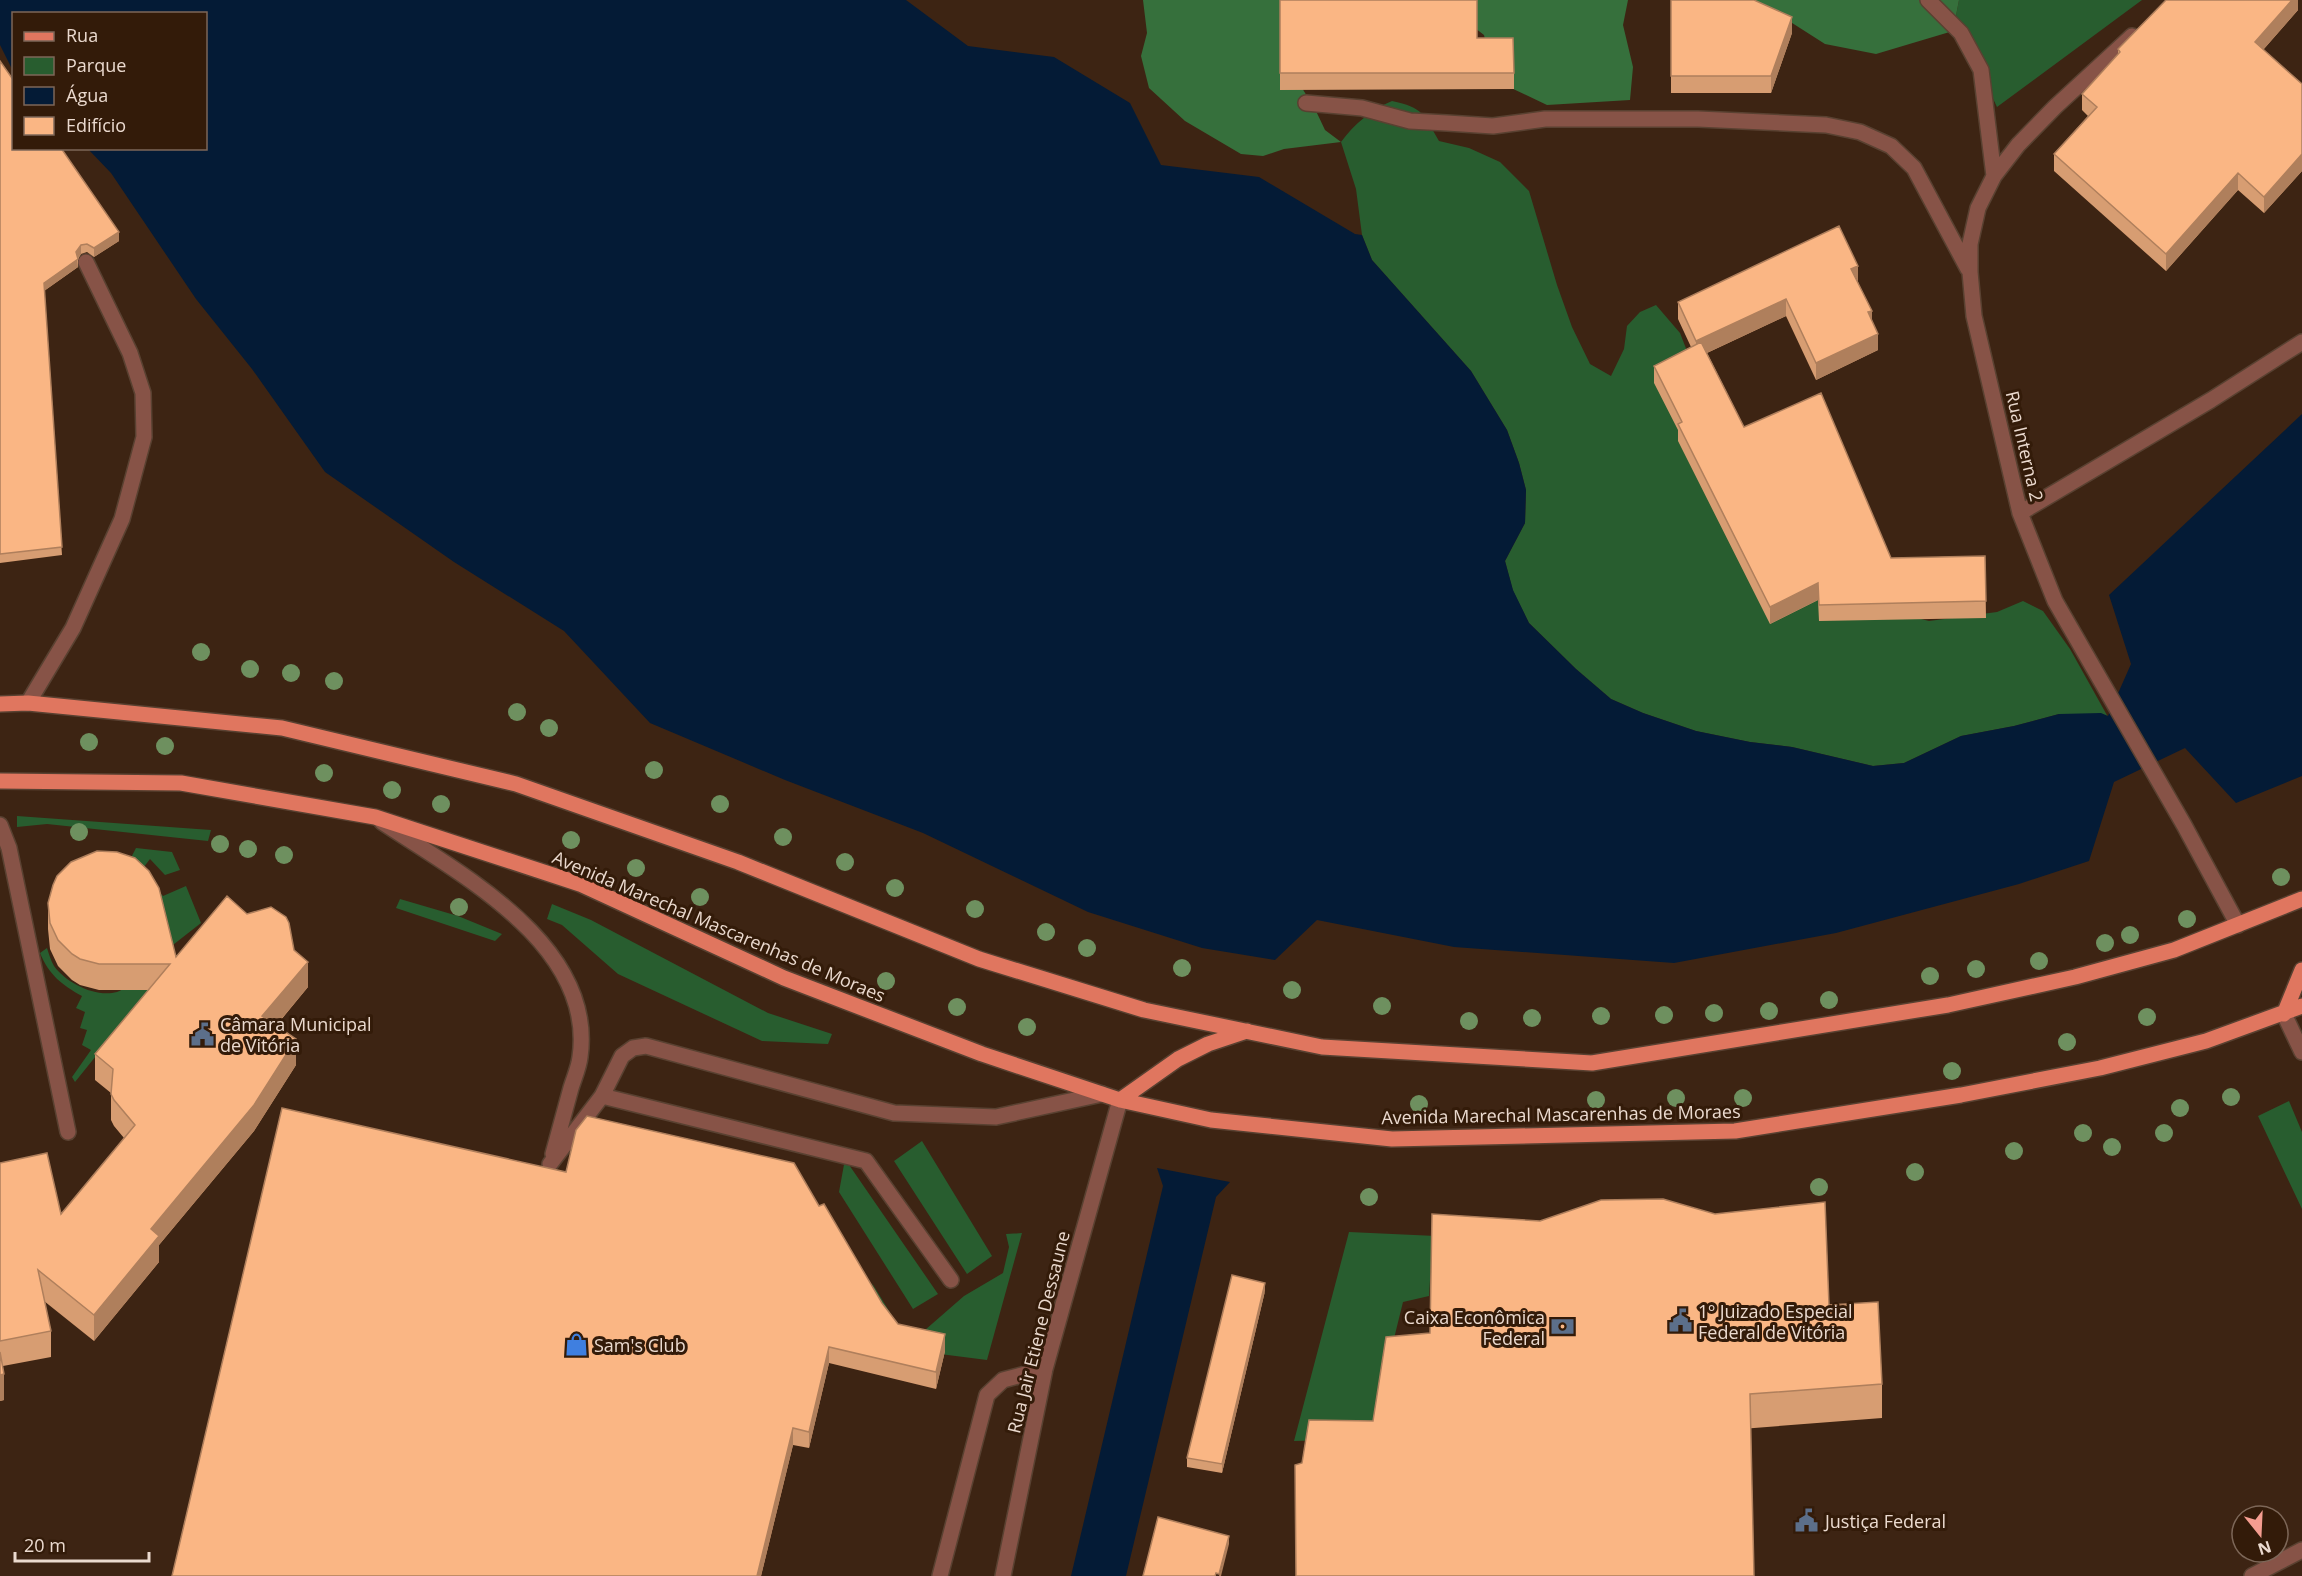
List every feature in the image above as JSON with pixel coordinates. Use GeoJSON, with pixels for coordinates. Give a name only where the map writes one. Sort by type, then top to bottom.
{"type":"FeatureCollection","features":[{"type":"Feature","properties":{"kind":"main road"},"geometry":{"type":"LineString","coordinates":[[0,704],[28,703],[282,729],[516,784],[738,862],[979,959],[1144,1010],[1322,1047],[1592,1063],[1948,1005],[2108,968],[2174,950],[2302,899]]}},
{"type":"Feature","properties":{"kind":"main road","name":"Avenida Marechal Mascarenhas de Moraes"},"geometry":{"type":"LineString","coordinates":[[0,781],[181,783],[375,817],[580,884],[784,978],[982,1054],[1120,1100],[1211,1120],[1392,1139],[1735,1131],[1961,1095],[2100,1068],[2206,1041],[2302,1006]]}},
{"type":"Feature","properties":{"kind":"main road"},"geometry":{"type":"LineString","coordinates":[[2284,1014],[2302,970]]}},
{"type":"Feature","properties":{"kind":"main road"},"geometry":{"type":"LineString","coordinates":[[1120,1100],[1178,1059],[1208,1044],[1247,1030]]}},
{"type":"Feature","properties":{"kind":"street"},"geometry":{"type":"LineString","coordinates":[[1928,0],[1961,33],[1981,70],[1994,176]]}},
{"type":"Feature","properties":{"kind":"street","name":"Rua Interna 2"},"geometry":{"type":"LineString","coordinates":[[2145,23],[2115,54],[2055,107],[2018,145],[1994,176],[1978,208],[1970,244],[1974,316],[2020,513],[2055,601],[2184,825],[2238,925]]}},
{"type":"Feature","properties":{"kind":"street"},"geometry":{"type":"LineString","coordinates":[[1306,103],[1362,108],[1410,121],[1493,126],[1545,119],[1698,119],[1826,125],[1860,132],[1891,146],[1914,168],[1970,272]]}},
{"type":"Feature","properties":{"kind":"street"},"geometry":{"type":"LineString","coordinates":[[28,703],[73,628],[122,519],[144,437],[143,393],[133,363],[86,262]]}},
{"type":"Feature","properties":{"kind":"street"},"geometry":{"type":"LineString","coordinates":[[2020,513],[2211,400],[2302,342]]}},
{"type":"Feature","properties":{"kind":"street"},"geometry":{"type":"LineString","coordinates":[[375,817],[502,903],[545,948],[567,978],[581,1020],[580,1057],[550,1164],[602,1096],[622,1056],[633,1048],[646,1046],[894,1113],[996,1117],[1102,1094]]}},
{"type":"Feature","properties":{"kind":"street"},"geometry":{"type":"LineString","coordinates":[[0,825],[68,1132]]}},
{"type":"Feature","properties":{"kind":"street"},"geometry":{"type":"LineString","coordinates":[[2284,1014],[2302,1052]]}},
{"type":"Feature","properties":{"kind":"street"},"geometry":{"type":"LineString","coordinates":[[602,1096],[866,1161],[951,1280]]}},
{"type":"Feature","properties":{"kind":"street","name":"Rua Jair Etiene Dessaune"},"geometry":{"type":"LineString","coordinates":[[1003,1576],[1044,1369],[1120,1100]]}},
{"type":"Feature","properties":{"kind":"street"},"geometry":{"type":"LineString","coordinates":[[940,1576],[987,1395],[1003,1380],[1044,1369]]}},
{"type":"Feature","properties":{"kind":"street"},"geometry":{"type":"LineString","coordinates":[[2252,1576],[2302,1550]]}},
{"type":"Feature","properties":{"kind":"green space"},"geometry":{"type":"Polygon","coordinates":[[[1143,0],[1628,0],[1623,25],[1633,67],[1630,100],[1547,105],[1509,87],[1491,65],[1484,35],[1453,11],[1299,83],[1325,130],[1341,142],[1284,149],[1263,156],[1241,154],[1185,121],[1149,88],[1141,56],[1147,33],[1143,0]]]}},
{"type":"Feature","properties":{"kind":"green space"},"geometry":{"type":"Polygon","coordinates":[[[1724,0],[1959,0],[1953,31],[1876,54],[1825,44],[1778,14],[1724,0]]]}},
{"type":"Feature","properties":{"kind":"green space"},"geometry":{"type":"Polygon","coordinates":[[[1959,0],[2142,0],[1997,107],[1960,30],[1953,31],[1959,0]]]}},
{"type":"Feature","properties":{"kind":"green space"},"geometry":{"type":"Polygon","coordinates":[[[1392,101],[1410,106],[1422,113],[1439,141],[1469,148],[1500,162],[1529,191],[1557,285],[1572,327],[1590,364],[1611,376],[1624,349],[1627,326],[1640,312],[1656,305],[1680,333],[1694,369],[1827,595],[1929,621],[1997,612],[2023,601],[2043,611],[2070,649],[2108,717],[2059,714],[2014,726],[1961,736],[1904,763],[1873,766],[1792,747],[1750,742],[1696,731],[1643,713],[1611,699],[1576,669],[1529,623],[1513,591],[1505,561],[1525,523],[1526,490],[1507,430],[1471,371],[1372,260],[1362,235],[1356,189],[1341,142],[1364,118],[1392,101]]]}},
{"type":"Feature","properties":{"kind":"green space"},"geometry":{"type":"Polygon","coordinates":[[[17,816],[211,830],[208,841],[47,824],[17,827],[17,816]]]}},
{"type":"Feature","properties":{"kind":"green space"},"geometry":{"type":"Polygon","coordinates":[[[136,848],[172,852],[180,870],[165,875],[150,859],[140,872],[163,896],[186,886],[201,923],[155,959],[120,879],[136,848]]]}},
{"type":"Feature","properties":{"kind":"green space"},"geometry":{"type":"Polygon","coordinates":[[[400,899],[458,916],[502,934],[495,941],[396,908],[400,899]]]}},
{"type":"Feature","properties":{"kind":"green space"},"geometry":{"type":"Polygon","coordinates":[[[552,904],[591,920],[768,1013],[832,1034],[828,1044],[762,1041],[618,974],[562,925],[547,919],[552,904]]]}},
{"type":"Feature","properties":{"kind":"green space"},"geometry":{"type":"Polygon","coordinates":[[[47,948],[59,972],[82,988],[100,993],[117,992],[142,977],[154,984],[75,1082],[72,1077],[91,1050],[82,1045],[87,1030],[80,1028],[85,1012],[76,1008],[82,996],[68,988],[52,973],[40,953],[47,948]]]}},
{"type":"Feature","properties":{"kind":"green space"},"geometry":{"type":"Polygon","coordinates":[[[2289,1101],[2302,1132],[2302,1209],[2258,1116],[2289,1101]]]}},
{"type":"Feature","properties":{"kind":"green space"},"geometry":{"type":"Polygon","coordinates":[[[922,1141],[992,1256],[967,1274],[894,1161],[922,1141]]]}},
{"type":"Feature","properties":{"kind":"green space"},"geometry":{"type":"Polygon","coordinates":[[[845,1159],[938,1294],[913,1309],[839,1192],[845,1159]]]}},
{"type":"Feature","properties":{"kind":"green space"},"geometry":{"type":"Polygon","coordinates":[[[1349,1232],[1436,1236],[1432,1249],[1429,1296],[1403,1302],[1386,1371],[1375,1439],[1294,1441],[1349,1232]]]}},
{"type":"Feature","properties":{"kind":"green space"},"geometry":{"type":"Polygon","coordinates":[[[1022,1233],[987,1360],[940,1354],[893,1343],[872,1283],[897,1324],[925,1330],[964,1296],[1003,1273],[1009,1247],[1006,1234],[1022,1233]]]}},
{"type":"Feature","properties":{"kind":"water"},"geometry":{"type":"Polygon","coordinates":[[[0,0],[906,0],[968,46],[1054,57],[1130,103],[1161,165],[1259,177],[1355,234],[1362,235],[1372,260],[1471,371],[1507,430],[1526,490],[1525,523],[1505,561],[1513,590],[1529,623],[1611,699],[1643,713],[1696,731],[1750,742],[1792,747],[1873,766],[1904,763],[1961,736],[2014,726],[2059,714],[2101,713],[2108,716],[2131,664],[2109,595],[2302,414],[2302,776],[2236,803],[2185,748],[2114,782],[2089,861],[2019,884],[1836,933],[1674,963],[1454,947],[1317,920],[1275,960],[1202,948],[1088,912],[923,833],[785,780],[650,723],[564,631],[454,562],[325,472],[252,369],[196,299],[111,173],[89,150],[207,150],[207,12],[12,12],[12,69],[0,45],[0,0]]]}},
{"type":"Feature","properties":{"kind":"water"},"geometry":{"type":"Polygon","coordinates":[[[1157,1168],[1230,1182],[1216,1197],[1126,1576],[1071,1576],[1163,1186],[1157,1168]]]}},
{"type":"Feature","properties":{"kind":"building"},"geometry":{"type":"Polygon","coordinates":[[[1280,0],[1477,0],[1477,38],[1513,38],[1514,73],[1280,73],[1280,0]]]}},
{"type":"Feature","properties":{"kind":"building"},"geometry":{"type":"Polygon","coordinates":[[[1671,0],[1754,0],[1792,17],[1771,76],[1671,76],[1671,0]]]}},
{"type":"Feature","properties":{"kind":"building"},"geometry":{"type":"Polygon","coordinates":[[[2166,0],[2292,0],[2255,42],[2302,84],[2302,154],[2264,197],[2238,173],[2166,254],[2054,154],[2097,107],[2082,94],[2120,52],[2118,49],[2166,0]]]}},
{"type":"Feature","properties":{"kind":"building"},"geometry":{"type":"Polygon","coordinates":[[[0,61],[12,78],[12,150],[62,150],[119,232],[94,248],[87,244],[81,245],[76,252],[78,259],[44,283],[62,547],[0,554],[0,61]]]}},
{"type":"Feature","properties":{"kind":"building"},"geometry":{"type":"Polygon","coordinates":[[[1839,226],[1858,266],[1851,269],[1872,311],[1868,312],[1878,334],[1816,363],[1786,299],[1696,341],[1678,302],[1839,226]]]}},
{"type":"Feature","properties":{"kind":"building"},"geometry":{"type":"Polygon","coordinates":[[[1701,342],[1744,427],[1821,393],[1891,558],[1985,556],[1986,601],[1819,605],[1818,583],[1770,607],[1678,424],[1682,422],[1654,366],[1701,342]]]}},
{"type":"Feature","properties":{"kind":"building"},"geometry":{"type":"Polygon","coordinates":[[[97,851],[117,852],[135,858],[149,871],[159,888],[176,957],[227,896],[247,914],[271,907],[286,917],[294,950],[308,962],[262,1016],[296,1039],[254,1105],[151,1229],[159,1236],[94,1315],[38,1270],[51,1331],[0,1341],[0,1163],[47,1153],[61,1214],[135,1125],[111,1094],[113,1069],[95,1054],[170,964],[99,964],[80,959],[58,940],[50,923],[48,903],[53,885],[57,876],[71,862],[97,851]]]}},
{"type":"Feature","properties":{"kind":"building","name":"Sam's Club"},"geometry":{"type":"Polygon","coordinates":[[[282,1108],[566,1172],[576,1130],[587,1116],[794,1163],[819,1206],[824,1204],[882,1303],[898,1324],[945,1334],[936,1372],[829,1347],[809,1432],[793,1428],[757,1576],[172,1576],[282,1108]]]}},
{"type":"Feature","properties":{"kind":"building"},"geometry":{"type":"Polygon","coordinates":[[[1663,1199],[1715,1214],[1825,1202],[1829,1305],[1878,1302],[1882,1384],[1750,1394],[1754,1576],[1296,1576],[1295,1465],[1302,1463],[1309,1420],[1373,1421],[1386,1337],[1430,1333],[1432,1214],[1540,1221],[1601,1200],[1663,1199]]]}},
{"type":"Feature","properties":{"kind":"building"},"geometry":{"type":"Polygon","coordinates":[[[1232,1275],[1265,1283],[1222,1464],[1187,1458],[1232,1275]]]}},
{"type":"Feature","properties":{"kind":"building"},"geometry":{"type":"Polygon","coordinates":[[[0,1352],[4,1374],[0,1375],[0,1352]]]}},
{"type":"Feature","properties":{"kind":"building"},"geometry":{"type":"Polygon","coordinates":[[[1158,1517],[1229,1536],[1219,1574],[1216,1573],[1215,1576],[1143,1576],[1158,1517]]]}},
{"type":"Feature","properties":{"kind":"place","name":"Câmara Municipal de Vitória"},"geometry":{"type":"Point","coordinates":[202,1034]}},
{"type":"Feature","properties":{"kind":"place","name":"1º Juizado Especial Federal de Vitória"},"geometry":{"type":"Point","coordinates":[1680,1321]}},
{"type":"Feature","properties":{"kind":"place","name":"Caixa Econômica Federal"},"geometry":{"type":"Point","coordinates":[1563,1327]}},
{"type":"Feature","properties":{"kind":"place","name":"Sam's Club"},"geometry":{"type":"Point","coordinates":[576,1345]}},
{"type":"Feature","properties":{"kind":"place","name":"Justiça Federal"},"geometry":{"type":"Point","coordinates":[1807,1521]}}]}
